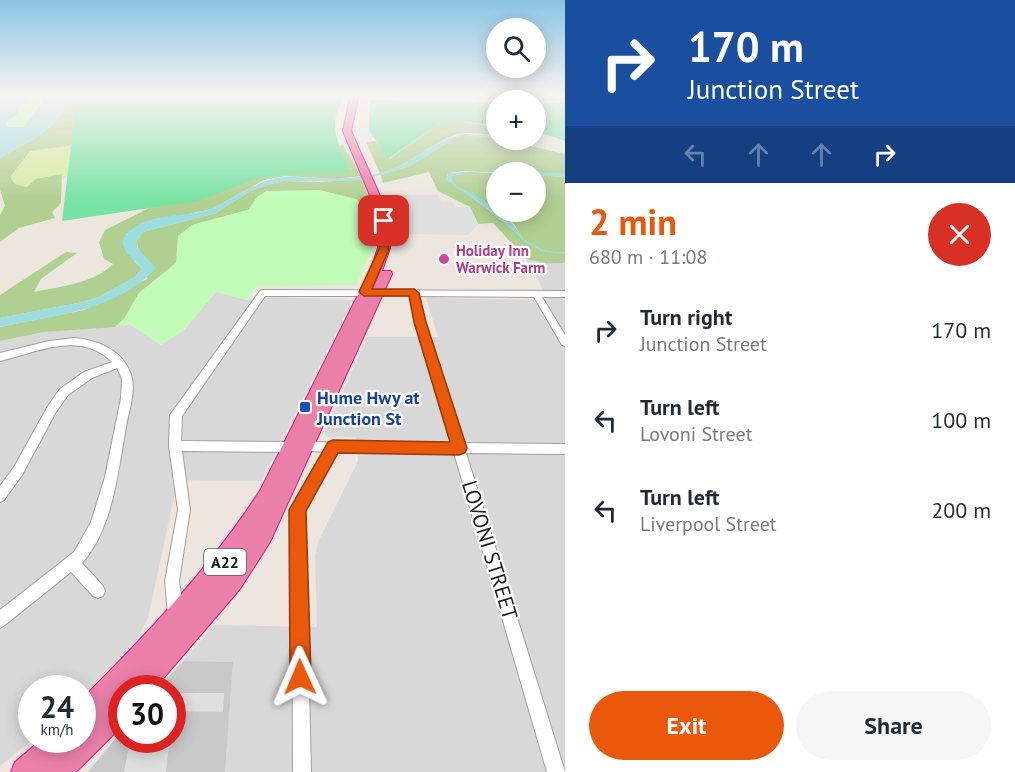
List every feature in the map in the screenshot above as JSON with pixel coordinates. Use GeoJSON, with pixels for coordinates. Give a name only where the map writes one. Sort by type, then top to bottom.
{"type":"FeatureCollection","features":[{"type":"Feature","properties":{"kind":"highway","name":"A22"},"geometry":{"type":"LineString","coordinates":[[150,675],[205,613],[246,561],[275,515],[299,447],[371,292],[384,249],[384,221],[374,183],[366,167],[354,130]]}},
{"type":"Feature","properties":{"kind":"highway","name":"A22"},"geometry":{"type":"LineString","coordinates":[[96,704],[177,618],[226,561],[299,447]]}},
{"type":"Feature","properties":{"kind":"highway"},"geometry":{"type":"LineString","coordinates":[[56,772],[108,721]]}},
{"type":"Feature","properties":{"kind":"highway"},"geometry":{"type":"LineString","coordinates":[[25,772],[46,753]]}},
{"type":"Feature","properties":{"kind":"street"},"geometry":{"type":"LineString","coordinates":[[177,618],[172,581],[184,510],[175,446],[175,422],[180,408],[263,293],[565,294]]}},
{"type":"Feature","properties":{"kind":"street","name":"LOVONI STREET"},"geometry":{"type":"LineString","coordinates":[[414,293],[420,322],[556,772]]}},
{"type":"Feature","properties":{"kind":"street"},"geometry":{"type":"LineString","coordinates":[[536,293],[565,343]]}},
{"type":"Feature","properties":{"kind":"street"},"geometry":{"type":"LineString","coordinates":[[0,357],[49,344],[73,342],[98,346],[119,363],[127,377],[126,394],[105,504],[99,521],[80,555],[0,620]]}},
{"type":"Feature","properties":{"kind":"street"},"geometry":{"type":"LineString","coordinates":[[0,496],[18,471],[47,418],[64,393],[88,375],[119,363]]}},
{"type":"Feature","properties":{"kind":"street"},"geometry":{"type":"LineString","coordinates":[[175,446],[565,449]]}},
{"type":"Feature","properties":{"kind":"street"},"geometry":{"type":"LineString","coordinates":[[302,772],[298,510],[333,447]]}},
{"type":"Feature","properties":{"kind":"street"},"geometry":{"type":"LineString","coordinates":[[72,562],[98,591]]}},
{"type":"Feature","properties":{"kind":"shaded area"},"geometry":{"type":"Polygon","coordinates":[[[393,195],[438,195],[441,202],[452,202],[455,207],[470,207],[478,224],[468,235],[405,234],[393,195]]]}},
{"type":"Feature","properties":{"kind":"shaded area"},"geometry":{"type":"Polygon","coordinates":[[[526,259],[546,263],[565,263],[565,772],[225,772],[233,662],[183,661],[214,625],[317,627],[315,556],[318,542],[358,461],[356,437],[328,437],[324,434],[367,337],[438,337],[426,298],[549,300],[526,259]]]}},
{"type":"Feature","properties":{"kind":"shaded area"},"geometry":{"type":"Polygon","coordinates":[[[216,292],[246,300],[271,297],[353,300],[261,481],[172,480],[175,493],[148,618],[137,639],[96,682],[96,675],[18,675],[18,751],[0,766],[0,341],[44,332],[129,324],[161,345],[184,330],[216,292]]]}},
{"type":"Feature","properties":{"kind":"shaded area"},"geometry":{"type":"Polygon","coordinates":[[[183,661],[233,662],[225,772],[88,772],[108,748],[108,753],[186,753],[186,675],[171,675],[183,661]]]}},
{"type":"Feature","properties":{"kind":"shaded area"},"geometry":{"type":"Polygon","coordinates":[[[186,693],[224,693],[223,712],[186,711],[186,693]]]}},
{"type":"Feature","properties":{"kind":"shaded area"},"geometry":{"type":"Polygon","coordinates":[[[128,753],[168,753],[166,772],[124,772],[128,753]]]}},
{"type":"Feature","properties":{"kind":"green space"},"geometry":{"type":"Polygon","coordinates":[[[46,130],[75,130],[74,145],[30,151],[10,177],[15,184],[27,187],[36,179],[62,174],[61,203],[52,212],[55,218],[19,228],[0,242],[0,215],[5,206],[0,190],[0,158],[46,130]]]}},
{"type":"Feature","properties":{"kind":"green space"},"geometry":{"type":"Polygon","coordinates":[[[73,130],[336,130],[338,143],[350,173],[303,173],[258,178],[197,201],[62,221],[73,130]]]}},
{"type":"Feature","properties":{"kind":"green space"},"geometry":{"type":"Polygon","coordinates":[[[369,130],[430,130],[388,159],[369,130]]]}},
{"type":"Feature","properties":{"kind":"green space"},"geometry":{"type":"Polygon","coordinates":[[[430,130],[486,130],[486,135],[460,134],[445,139],[399,166],[380,173],[366,142],[376,141],[389,159],[430,130]]]}},
{"type":"Feature","properties":{"kind":"green space"},"geometry":{"type":"Polygon","coordinates":[[[546,130],[565,130],[565,141],[546,134],[546,130]]]}},
{"type":"Feature","properties":{"kind":"green space"},"geometry":{"type":"Polygon","coordinates":[[[466,135],[486,137],[486,150],[546,150],[565,154],[565,174],[546,173],[546,162],[486,162],[486,172],[448,173],[446,179],[486,208],[486,222],[503,222],[523,239],[511,222],[546,222],[546,176],[565,177],[565,263],[546,263],[526,259],[493,223],[478,224],[470,207],[438,191],[429,172],[383,183],[381,175],[410,166],[455,138],[466,135]]]}},
{"type":"Feature","properties":{"kind":"green space"},"geometry":{"type":"Polygon","coordinates":[[[74,145],[72,172],[62,180],[62,174],[27,187],[15,184],[10,177],[30,151],[74,145]]]}},
{"type":"Feature","properties":{"kind":"green space"},"geometry":{"type":"Polygon","coordinates":[[[343,145],[361,176],[335,179],[285,176],[264,180],[212,209],[174,217],[126,234],[135,262],[142,268],[135,277],[99,297],[83,302],[0,318],[0,295],[66,252],[77,253],[41,279],[34,292],[66,286],[105,271],[113,264],[104,259],[99,242],[105,230],[163,201],[343,145]]]}},
{"type":"Feature","properties":{"kind":"green space"},"geometry":{"type":"Polygon","coordinates":[[[470,172],[486,173],[486,205],[455,185],[451,176],[470,172]]]}},
{"type":"Feature","properties":{"kind":"green space"},"geometry":{"type":"Polygon","coordinates":[[[361,179],[375,213],[369,210],[248,210],[192,225],[176,263],[139,293],[124,319],[115,327],[44,332],[0,341],[0,327],[84,310],[147,279],[137,245],[137,240],[143,232],[216,213],[252,190],[270,184],[284,181],[321,182],[361,179]]]}},
{"type":"Feature","properties":{"kind":"green space"},"geometry":{"type":"Polygon","coordinates":[[[320,190],[356,199],[369,210],[372,250],[356,285],[257,286],[246,300],[216,292],[184,330],[161,345],[129,324],[115,327],[124,319],[139,293],[176,263],[178,236],[192,225],[248,210],[257,197],[266,191],[320,190]]]}},
{"type":"Feature","properties":{"kind":"water"},"geometry":{"type":"Polygon","coordinates":[[[0,130],[46,130],[32,140],[0,158],[0,130]]]}},
{"type":"Feature","properties":{"kind":"water"},"geometry":{"type":"Polygon","coordinates":[[[463,134],[486,135],[466,135],[455,138],[410,166],[381,175],[352,181],[284,181],[270,184],[252,190],[216,213],[143,232],[137,240],[137,248],[156,268],[123,294],[84,309],[0,327],[0,318],[83,302],[99,297],[135,277],[142,268],[126,252],[122,242],[139,224],[163,217],[202,212],[256,185],[274,179],[287,177],[344,178],[388,171],[451,137],[463,134]]]}},
{"type":"Feature","properties":{"kind":"water"},"geometry":{"type":"Polygon","coordinates":[[[486,171],[451,176],[451,179],[459,187],[486,202],[486,208],[446,179],[448,173],[486,171]]]}},
{"type":"Feature","properties":{"kind":"water"},"geometry":{"type":"Polygon","coordinates":[[[546,173],[565,174],[565,177],[546,176],[546,173]]]}},
{"type":"Feature","properties":{"kind":"water"},"geometry":{"type":"Polygon","coordinates":[[[503,222],[510,222],[524,241],[503,222]]]}},
{"type":"Feature","properties":{"kind":"waterway"},"geometry":{"type":"LineString","coordinates":[[524,240],[543,251],[565,253]]}},
{"type":"Feature","properties":{"kind":"place","name":"Holiday Inn Warwick Farm"},"geometry":{"type":"Point","coordinates":[444,259]}},
{"type":"Feature","properties":{"kind":"place","name":"Hume Hwy at Junction St"},"geometry":{"type":"Point","coordinates":[305,407]}},
{"type":"Feature","properties":{"kind":"route"},"geometry":{"type":"LineString","coordinates":[[300,677],[298,510],[333,447],[459,448],[420,322],[414,293],[364,292],[377,269],[384,249],[384,221]]}}]}
